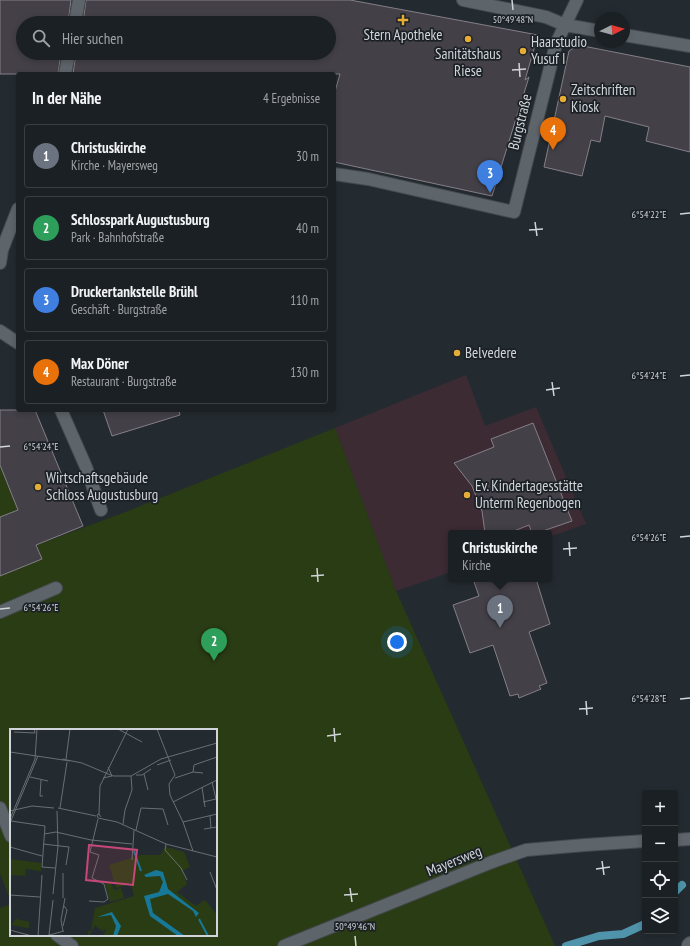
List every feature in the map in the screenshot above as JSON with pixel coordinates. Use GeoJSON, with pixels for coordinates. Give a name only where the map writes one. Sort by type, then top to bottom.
{"type":"FeatureCollection","features":[{"type":"Feature","properties":{"kind":"street"},"geometry":{"type":"LineString","coordinates":[[76,16],[79,0]]}},
{"type":"Feature","properties":{"kind":"street"},"geometry":{"type":"LineString","coordinates":[[463,0],[546,17],[565,25],[594,30]]}},
{"type":"Feature","properties":{"kind":"street"},"geometry":{"type":"LineString","coordinates":[[565,25],[577,0]]}},
{"type":"Feature","properties":{"kind":"street","name":"Burgstraße"},"geometry":{"type":"LineString","coordinates":[[336,174],[375,181],[514,212],[556,44],[565,25]]}},
{"type":"Feature","properties":{"kind":"street"},"geometry":{"type":"LineString","coordinates":[[630,36],[690,46]]}},
{"type":"Feature","properties":{"kind":"street"},"geometry":{"type":"LineString","coordinates":[[65,72],[68,60]]}},
{"type":"Feature","properties":{"kind":"street"},"geometry":{"type":"LineString","coordinates":[[0,263],[2,250],[16,214]]}},
{"type":"Feature","properties":{"kind":"street"},"geometry":{"type":"LineString","coordinates":[[0,331],[16,343]]}},
{"type":"Feature","properties":{"kind":"street"},"geometry":{"type":"LineString","coordinates":[[62,412],[86,467],[101,510]]}},
{"type":"Feature","properties":{"kind":"street"},"geometry":{"type":"LineString","coordinates":[[0,612],[56,588]]}},
{"type":"Feature","properties":{"kind":"street"},"geometry":{"type":"LineString","coordinates":[[0,808],[10,833]]}},
{"type":"Feature","properties":{"kind":"street"},"geometry":{"type":"LineString","coordinates":[[678,840],[690,839]]}},
{"type":"Feature","properties":{"kind":"street","name":"Mayersweg"},"geometry":{"type":"LineString","coordinates":[[284,946],[492,862],[526,850],[642,841]]}},
{"type":"Feature","properties":{"kind":"street"},"geometry":{"type":"LineString","coordinates":[[58,936],[72,946]]}},
{"type":"Feature","properties":{"kind":"shaded area","name":"Ev. Kindertagesstätte Unterm Regenbogen"},"geometry":{"type":"Polygon","coordinates":[[[466,375],[485,426],[536,407],[586,524],[552,536],[552,530],[448,530],[448,573],[396,591],[335,428],[466,375]]]}},
{"type":"Feature","properties":{"kind":"green space"},"geometry":{"type":"Polygon","coordinates":[[[335,428],[396,591],[555,946],[0,946],[0,908],[10,904],[10,936],[217,936],[217,729],[10,729],[10,899],[0,874],[0,576],[42,559],[37,545],[123,513],[335,428]]]}},
{"type":"Feature","properties":{"kind":"green space"},"geometry":{"type":"Polygon","coordinates":[[[0,465],[18,510],[0,517],[0,465]]]}},
{"type":"Feature","properties":{"kind":"building"},"geometry":{"type":"Polygon","coordinates":[[[0,0],[71,0],[69,16],[16,16],[16,60],[60,60],[58,72],[16,72],[16,74],[0,74],[0,0]]]}},
{"type":"Feature","properties":{"kind":"building"},"geometry":{"type":"Polygon","coordinates":[[[86,0],[350,0],[538,35],[525,80],[529,77],[492,196],[336,162],[336,88],[340,74],[336,74],[336,72],[73,72],[75,60],[336,60],[336,16],[84,16],[86,0]]]}},
{"type":"Feature","properties":{"kind":"building"},"geometry":{"type":"Polygon","coordinates":[[[578,45],[690,67],[690,152],[646,141],[649,127],[605,116],[600,142],[591,140],[582,176],[544,167],[569,51],[578,45]]]}},
{"type":"Feature","properties":{"kind":"building","name":"Wirtschaftsgebäude Schloss Augustusburg"},"geometry":{"type":"Polygon","coordinates":[[[0,410],[36,412],[83,526],[36,545],[42,559],[0,576],[0,517],[18,510],[0,465],[0,410]]]}},
{"type":"Feature","properties":{"kind":"building"},"geometry":{"type":"Polygon","coordinates":[[[104,412],[179,412],[180,415],[112,436],[104,412]]]}},
{"type":"Feature","properties":{"kind":"building"},"geometry":{"type":"Polygon","coordinates":[[[533,423],[572,521],[546,530],[531,530],[529,525],[516,530],[485,530],[482,511],[472,486],[454,463],[494,447],[491,439],[533,423]]]}},
{"type":"Feature","properties":{"kind":"building"},"geometry":{"type":"Polygon","coordinates":[[[474,582],[537,582],[550,624],[529,632],[547,683],[539,686],[541,689],[519,698],[518,694],[510,696],[493,645],[470,653],[453,605],[479,596],[474,582]]]}},
{"type":"Feature","properties":{"kind":"waterway"},"geometry":{"type":"LineString","coordinates":[[678,889],[682,885]]}},
{"type":"Feature","properties":{"kind":"waterway"},"geometry":{"type":"LineString","coordinates":[[566,946],[599,936],[623,934],[642,925]]}},
{"type":"Feature","properties":{"kind":"place","name":"Stern Apotheke"},"geometry":{"type":"Point","coordinates":[403,20]}},
{"type":"Feature","properties":{"kind":"place","name":"Sanitätshaus Riese"},"geometry":{"type":"Point","coordinates":[468,39]}},
{"type":"Feature","properties":{"kind":"place","name":"Haarstudio Yusuf I"},"geometry":{"type":"Point","coordinates":[523,51]}},
{"type":"Feature","properties":{"kind":"place","name":"Zeitschriften Kiosk"},"geometry":{"type":"Point","coordinates":[563,99]}},
{"type":"Feature","properties":{"kind":"place","name":"Max Döner"},"geometry":{"type":"Point","coordinates":[553,150]}},
{"type":"Feature","properties":{"kind":"place","name":"Druckertankstelle Brühl"},"geometry":{"type":"Point","coordinates":[490,193]}},
{"type":"Feature","properties":{"kind":"place","name":"Belvedere"},"geometry":{"type":"Point","coordinates":[457,353]}},
{"type":"Feature","properties":{"kind":"place","name":"Wirtschaftsgebäude Schloss Augustusburg"},"geometry":{"type":"Point","coordinates":[38,487]}},
{"type":"Feature","properties":{"kind":"place","name":"Ev. Kindertagesstätte Unterm Regenbogen"},"geometry":{"type":"Point","coordinates":[467,495]}},
{"type":"Feature","properties":{"kind":"place","name":"Christuskirche"},"geometry":{"type":"Point","coordinates":[500,628]}},
{"type":"Feature","properties":{"kind":"place","name":"Schlosspark Augustusburg"},"geometry":{"type":"Point","coordinates":[214,661]}}]}
